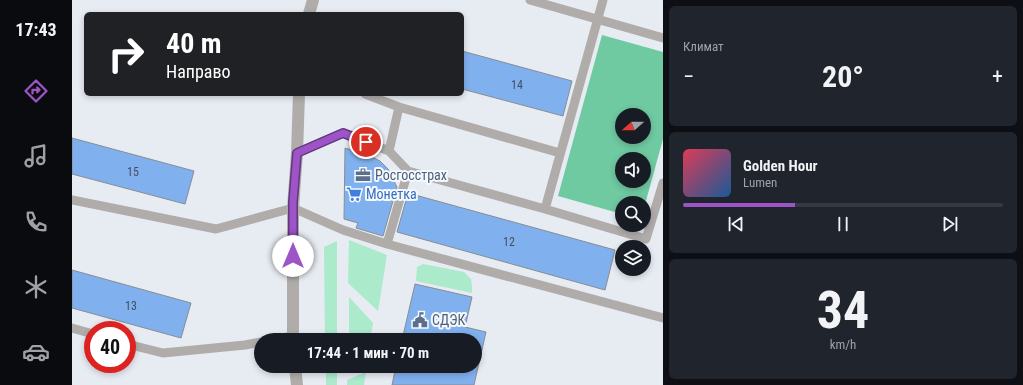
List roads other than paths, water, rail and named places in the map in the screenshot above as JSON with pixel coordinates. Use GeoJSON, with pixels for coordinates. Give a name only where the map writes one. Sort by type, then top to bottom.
{"type":"FeatureCollection","features":[{"type":"Feature","properties":{"kind":"street"},"geometry":{"type":"LineString","coordinates":[[310,12],[313,0]]}},
{"type":"Feature","properties":{"kind":"street"},"geometry":{"type":"LineString","coordinates":[[293,333],[293,208],[299,96]]}},
{"type":"Feature","properties":{"kind":"street"},"geometry":{"type":"LineString","coordinates":[[296,373],[297,385]]}},
{"type":"Feature","properties":{"kind":"lane"},"geometry":{"type":"LineString","coordinates":[[530,0],[663,38]]}},
{"type":"Feature","properties":{"kind":"lane"},"geometry":{"type":"LineString","coordinates":[[545,209],[603,0]]}},
{"type":"Feature","properties":{"kind":"lane"},"geometry":{"type":"LineString","coordinates":[[372,96],[399,106],[560,153]]}},
{"type":"Feature","properties":{"kind":"lane"},"geometry":{"type":"LineString","coordinates":[[389,151],[399,106]]}},
{"type":"Feature","properties":{"kind":"lane"},"geometry":{"type":"LineString","coordinates":[[297,153],[343,133],[389,151],[408,171],[545,209],[646,240],[663,183]]}},
{"type":"Feature","properties":{"kind":"lane"},"geometry":{"type":"LineString","coordinates":[[387,244],[408,171]]}},
{"type":"Feature","properties":{"kind":"lane"},"geometry":{"type":"LineString","coordinates":[[72,200],[216,229],[293,208],[343,230],[387,244],[663,318]]}},
{"type":"Feature","properties":{"kind":"lane"},"geometry":{"type":"LineString","coordinates":[[72,328],[84,331]]}},
{"type":"Feature","properties":{"kind":"lane"},"geometry":{"type":"LineString","coordinates":[[136,346],[163,353],[254,343]]}},
{"type":"Feature","properties":{"kind":"place","name":"Росгосстрах"},"geometry":{"type":"Point","coordinates":[363,175]}},
{"type":"Feature","properties":{"kind":"place","name":"Монетка"},"geometry":{"type":"Point","coordinates":[354,194]}},
{"type":"Feature","properties":{"kind":"place","name":"СДЭК"},"geometry":{"type":"Point","coordinates":[420,320]}}]}
